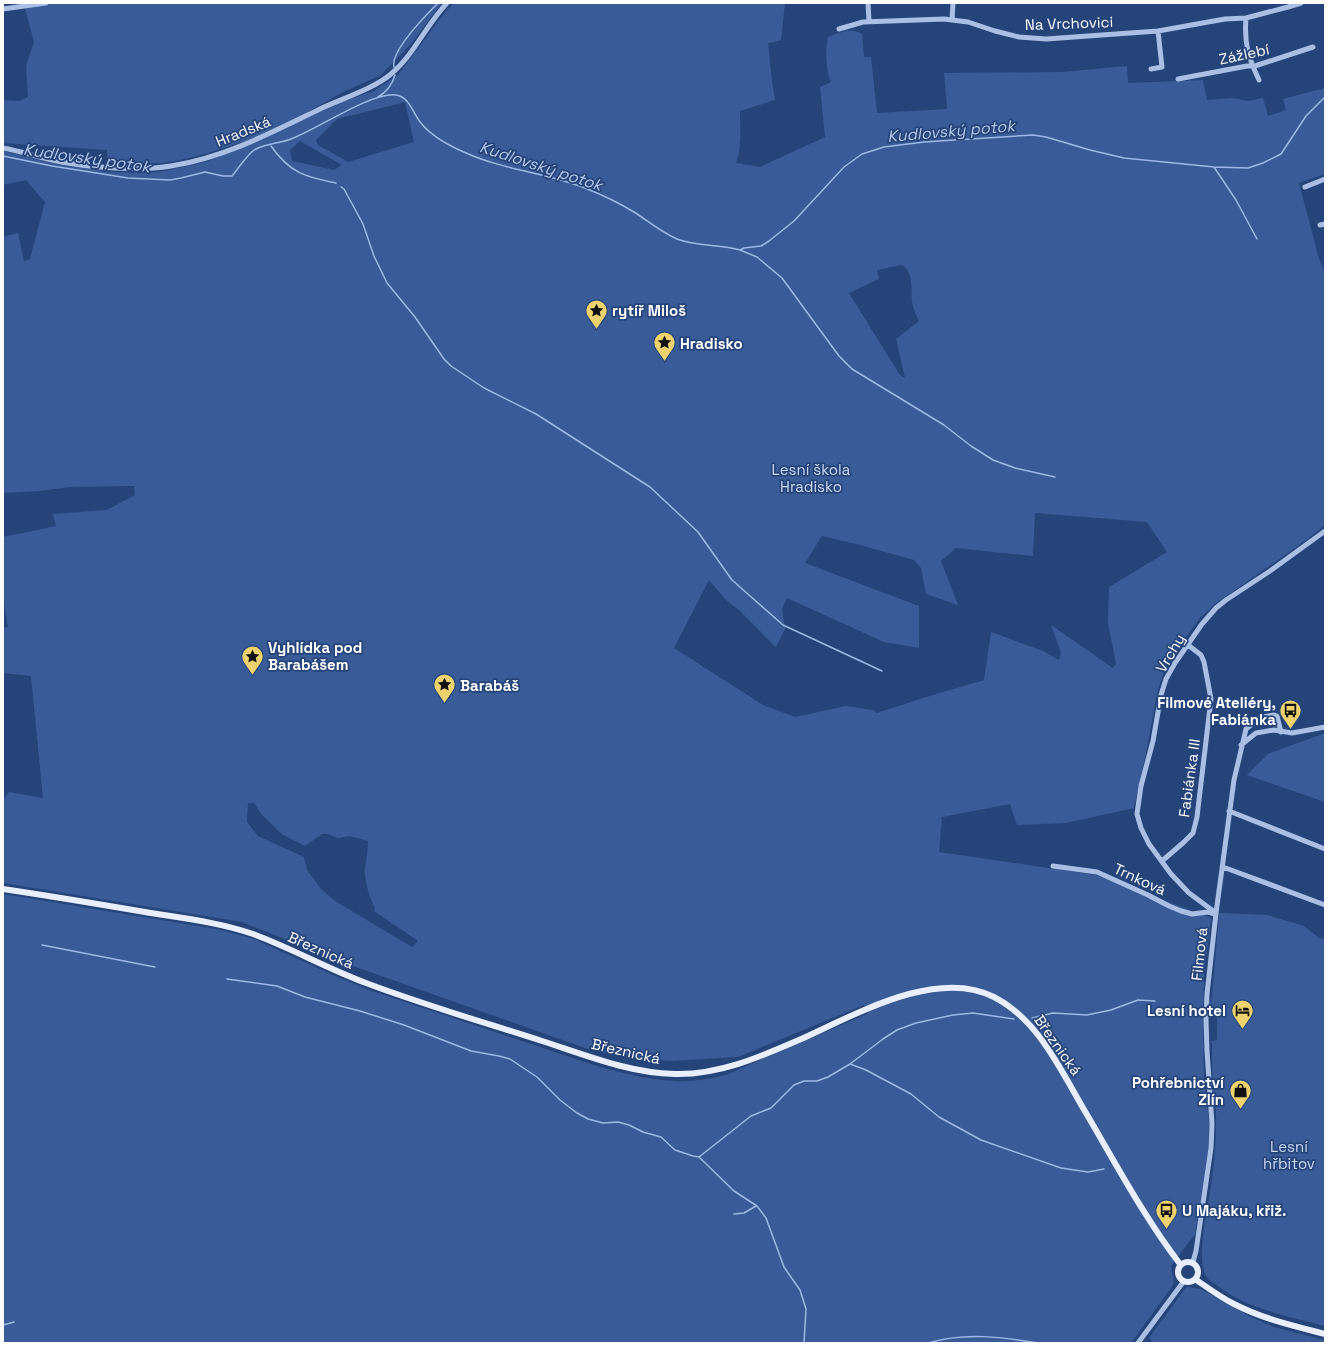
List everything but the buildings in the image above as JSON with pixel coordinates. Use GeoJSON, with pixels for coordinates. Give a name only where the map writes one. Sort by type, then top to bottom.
{"type":"FeatureCollection","features":[{"type":"Feature","properties":{"kind":"main road","name":"Březnická"},"geometry":{"type":"LineString","coordinates":[[3,888],[204,922],[240,930],[343,974],[386,990],[605,1062],[654,1073],[697,1073],[732,1066],[888,1001],[923,989],[951,987],[981,991],[992,995],[1014,1009],[1032,1027],[1043,1041],[1141,1207],[1180,1264],[1178,1274],[1184,1282]]}},
{"type":"Feature","properties":{"kind":"main road"},"geometry":{"type":"LineString","coordinates":[[1180,1264],[1192,1262],[1198,1269],[1195,1279],[1191,1282],[1184,1282]]}},
{"type":"Feature","properties":{"kind":"main road"},"geometry":{"type":"LineString","coordinates":[[1195,1279],[1219,1296],[1245,1309],[1282,1322],[1325,1334]]}},
{"type":"Feature","properties":{"kind":"street"},"geometry":{"type":"LineString","coordinates":[[3,10],[45,3]]}},
{"type":"Feature","properties":{"kind":"street","name":"Hradská"},"geometry":{"type":"LineString","coordinates":[[3,148],[69,164],[111,167],[164,167],[189,163],[211,157],[248,143],[385,79],[401,65],[447,3]]}},
{"type":"Feature","properties":{"kind":"street"},"geometry":{"type":"LineString","coordinates":[[868,3],[869,21]]}},
{"type":"Feature","properties":{"kind":"street"},"geometry":{"type":"LineString","coordinates":[[952,20],[953,3]]}},
{"type":"Feature","properties":{"kind":"street","name":"Na Vrchovici"},"geometry":{"type":"LineString","coordinates":[[839,29],[869,21],[913,19],[952,20],[968,22],[1019,37],[1046,39],[1158,30],[1225,19],[1246,18],[1301,3]]}},
{"type":"Feature","properties":{"kind":"street"},"geometry":{"type":"LineString","coordinates":[[1246,18],[1245,37],[1252,66],[1259,80]]}},
{"type":"Feature","properties":{"kind":"street"},"geometry":{"type":"LineString","coordinates":[[1152,69],[1162,67],[1158,30]]}},
{"type":"Feature","properties":{"kind":"street","name":"Zážlebí"},"geometry":{"type":"LineString","coordinates":[[1178,79],[1252,66],[1283,58],[1313,47]]}},
{"type":"Feature","properties":{"kind":"street"},"geometry":{"type":"LineString","coordinates":[[1305,187],[1325,179]]}},
{"type":"Feature","properties":{"kind":"street","name":"Vrchy"},"geometry":{"type":"LineString","coordinates":[[1216,914],[1189,893],[1171,874],[1148,844],[1137,814],[1137,805],[1153,741],[1161,695],[1166,679],[1188,644],[1202,624],[1226,600],[1270,571],[1325,531]]}},
{"type":"Feature","properties":{"kind":"street","name":"Fabiánka III"},"geometry":{"type":"LineString","coordinates":[[1162,861],[1193,833],[1197,817],[1209,717],[1211,699],[1204,662],[1201,655],[1188,644]]}},
{"type":"Feature","properties":{"kind":"street","name":"Filmová"},"geometry":{"type":"LineString","coordinates":[[1192,1262],[1196,1251],[1211,1148],[1212,1124],[1206,1020],[1208,980],[1229,811],[1241,745],[1246,729],[1259,718],[1274,715],[1277,716],[1281,732]]}},
{"type":"Feature","properties":{"kind":"street"},"geometry":{"type":"LineString","coordinates":[[1241,745],[1256,734],[1274,730],[1292,733],[1325,727]]}},
{"type":"Feature","properties":{"kind":"street"},"geometry":{"type":"LineString","coordinates":[[1229,811],[1325,849]]}},
{"type":"Feature","properties":{"kind":"street","name":"Trnková"},"geometry":{"type":"LineString","coordinates":[[1053,866],[1097,872],[1181,911],[1192,914],[1208,912],[1216,914]]}},
{"type":"Feature","properties":{"kind":"street"},"geometry":{"type":"LineString","coordinates":[[1223,867],[1325,905]]}},
{"type":"Feature","properties":{"kind":"street"},"geometry":{"type":"LineString","coordinates":[[1138,1343],[1184,1282]]}},
{"type":"Feature","properties":{"kind":"green space"},"geometry":{"type":"Polygon","coordinates":[[[55,3],[442,3],[410,45],[381,75],[341,93],[288,123],[246,141],[205,154],[176,161],[160,163],[108,163],[107,150],[3,143],[3,100],[19,101],[28,97],[26,66],[34,42],[25,8],[55,3]]]}},
{"type":"Feature","properties":{"kind":"green space","name":"Lesní škola Hradisko"},"geometry":{"type":"Polygon","coordinates":[[[454,3],[785,3],[781,40],[768,43],[775,100],[740,111],[740,144],[736,163],[760,167],[825,137],[820,87],[831,82],[827,67],[827,41],[828,37],[845,31],[853,31],[862,34],[864,57],[871,57],[877,113],[947,109],[944,73],[1062,72],[1127,66],[1128,83],[1203,80],[1207,100],[1232,98],[1248,101],[1263,98],[1268,116],[1286,110],[1283,99],[1325,88],[1325,174],[1299,183],[1319,259],[1325,272],[1325,525],[1305,541],[1215,604],[1199,619],[1166,666],[1158,689],[1134,808],[1066,823],[1017,825],[1010,804],[942,817],[939,852],[1096,875],[1211,918],[1204,975],[1203,1031],[1204,1079],[1209,1123],[1208,1152],[1195,1234],[1171,1266],[1174,1282],[1171,1288],[1131,1343],[3,1343],[3,894],[216,929],[254,939],[369,990],[597,1066],[636,1076],[655,1079],[688,1081],[726,1075],[867,1014],[864,1005],[738,1057],[669,1061],[624,1057],[585,1048],[339,961],[242,922],[3,883],[3,800],[9,792],[43,798],[31,676],[3,673],[3,628],[8,627],[3,597],[3,537],[56,526],[53,514],[107,510],[135,495],[134,486],[70,487],[39,491],[3,493],[3,237],[18,233],[24,261],[30,259],[45,202],[26,180],[3,185],[3,151],[56,164],[111,172],[144,173],[165,171],[205,162],[246,146],[346,100],[374,91],[398,75],[446,11],[454,3]],[[405,102],[337,119],[316,140],[318,145],[348,162],[414,142],[405,102]],[[300,141],[290,150],[292,161],[334,170],[342,165],[300,141]],[[901,265],[877,270],[879,279],[849,293],[900,375],[905,378],[896,339],[919,321],[912,305],[910,275],[905,267],[901,265]],[[1035,513],[1033,556],[956,548],[941,561],[958,605],[926,594],[921,568],[914,560],[860,545],[822,536],[805,563],[919,606],[919,648],[884,642],[787,598],[782,609],[785,629],[776,647],[739,610],[725,599],[709,580],[674,648],[763,705],[795,717],[846,706],[873,710],[877,713],[984,680],[991,632],[1043,651],[1059,660],[1061,652],[1051,625],[1113,668],[1116,663],[1108,624],[1109,587],[1167,552],[1147,522],[1035,513]],[[248,803],[247,822],[258,836],[304,857],[307,870],[321,889],[335,901],[412,947],[418,941],[374,911],[375,908],[371,900],[365,878],[368,841],[350,836],[338,838],[328,834],[322,834],[305,846],[283,835],[262,815],[254,803],[248,803]]]}},
{"type":"Feature","properties":{"kind":"green space"},"geometry":{"type":"Polygon","coordinates":[[[1325,733],[1325,802],[1247,775],[1268,754],[1325,733]]]}},
{"type":"Feature","properties":{"kind":"green space","name":"Lesní hřbitov"},"geometry":{"type":"Polygon","coordinates":[[[1219,913],[1267,915],[1304,926],[1319,938],[1325,939],[1325,1326],[1267,1311],[1240,1300],[1209,1280],[1203,1269],[1202,1241],[1213,1174],[1215,1143],[1216,1113],[1211,1041],[1217,1040],[1217,1012],[1220,1008],[1212,1007],[1210,1004],[1212,997],[1219,913]]]}},
{"type":"Feature","properties":{"kind":"green space"},"geometry":{"type":"Polygon","coordinates":[[[1187,1287],[1201,1289],[1249,1316],[1274,1327],[1325,1340],[1325,1343],[1154,1343],[1149,1338],[1187,1287]]]}},
{"type":"Feature","properties":{"kind":"waterway"},"geometry":{"type":"LineString","coordinates":[[394,67],[394,60],[403,43],[410,33],[438,3]]}},
{"type":"Feature","properties":{"kind":"waterway"},"geometry":{"type":"LineString","coordinates":[[378,97],[389,88],[395,75]]}},
{"type":"Feature","properties":{"kind":"waterway","name":"Kudlovský potok"},"geometry":{"type":"LineString","coordinates":[[3,156],[52,166],[128,178],[170,180],[205,172],[223,176],[232,176],[253,150],[291,139],[373,99],[396,95],[401,96],[408,102],[425,128],[442,141],[460,151],[495,164],[556,179],[585,188],[629,209],[660,230],[685,242],[740,250],[744,248],[761,246],[769,241],[794,221],[844,167],[862,154],[884,147],[924,142],[1033,135],[1046,137],[1124,158],[1214,167],[1248,168],[1263,163],[1281,154],[1306,116],[1325,97]]}},
{"type":"Feature","properties":{"kind":"waterway"},"geometry":{"type":"LineString","coordinates":[[271,146],[285,162],[299,172],[307,176],[336,183]]}},
{"type":"Feature","properties":{"kind":"waterway"},"geometry":{"type":"LineString","coordinates":[[1214,167],[1236,200],[1257,239]]}},
{"type":"Feature","properties":{"kind":"waterway"},"geometry":{"type":"LineString","coordinates":[[341,187],[344,189],[363,224],[374,256],[387,283],[415,317],[444,359],[451,366],[484,388],[536,414],[650,487],[698,532],[732,580],[783,625],[882,671]]}},
{"type":"Feature","properties":{"kind":"waterway"},"geometry":{"type":"LineString","coordinates":[[740,250],[757,257],[782,278],[839,356],[852,369],[944,425],[971,446],[993,460],[1015,468],[1055,477]]}},
{"type":"Feature","properties":{"kind":"waterway"},"geometry":{"type":"LineString","coordinates":[[42,945],[155,967]]}},
{"type":"Feature","properties":{"kind":"waterway"},"geometry":{"type":"LineString","coordinates":[[227,979],[277,986],[305,997],[360,1011],[404,1025],[471,1051],[510,1059],[537,1077],[560,1100],[577,1113],[588,1119],[603,1123],[618,1122],[629,1125],[643,1132],[661,1137],[675,1150],[699,1157],[751,1116],[771,1108],[794,1085],[804,1081],[817,1081],[828,1077],[850,1064],[897,1030],[916,1023],[953,1015],[973,1013],[1014,1019]]}},
{"type":"Feature","properties":{"kind":"waterway"},"geometry":{"type":"LineString","coordinates":[[1032,1018],[1053,1013],[1087,1015],[1111,1010],[1138,1000],[1155,1001]]}},
{"type":"Feature","properties":{"kind":"waterway"},"geometry":{"type":"LineString","coordinates":[[850,1064],[866,1070],[911,1094],[939,1117],[981,1140],[1061,1168],[1088,1172],[1104,1169]]}},
{"type":"Feature","properties":{"kind":"waterway"},"geometry":{"type":"LineString","coordinates":[[699,1157],[734,1191],[757,1206],[766,1218],[784,1267],[800,1290],[806,1309],[804,1343]]}},
{"type":"Feature","properties":{"kind":"waterway"},"geometry":{"type":"LineString","coordinates":[[734,1214],[744,1213],[756,1206]]}},
{"type":"Feature","properties":{"kind":"waterway"},"geometry":{"type":"LineString","coordinates":[[3,1325],[14,1322]]}},
{"type":"Feature","properties":{"kind":"waterway"},"geometry":{"type":"LineString","coordinates":[[928,1343],[969,1337],[997,1337],[1038,1343]]}},
{"type":"Feature","properties":{"kind":"place","name":"rytíř Miloš"},"geometry":{"type":"Point","coordinates":[597,330]}},
{"type":"Feature","properties":{"kind":"place","name":"Hradisko"},"geometry":{"type":"Point","coordinates":[665,362]}},
{"type":"Feature","properties":{"kind":"place","name":"Vyhlídka pod Barabášem"},"geometry":{"type":"Point","coordinates":[252,676]}},
{"type":"Feature","properties":{"kind":"place","name":"Barabáš"},"geometry":{"type":"Point","coordinates":[444,704]}},
{"type":"Feature","properties":{"kind":"place","name":"Filmové Ateliéry, Fabiánka"},"geometry":{"type":"Point","coordinates":[1291,730]}},
{"type":"Feature","properties":{"kind":"place","name":"Lesní hotel"},"geometry":{"type":"Point","coordinates":[1242,1030]}},
{"type":"Feature","properties":{"kind":"place","name":"Pohřebnictví Zlín"},"geometry":{"type":"Point","coordinates":[1240,1110]}},
{"type":"Feature","properties":{"kind":"place","name":"U Majáku, křiž."},"geometry":{"type":"Point","coordinates":[1166,1230]}}]}
